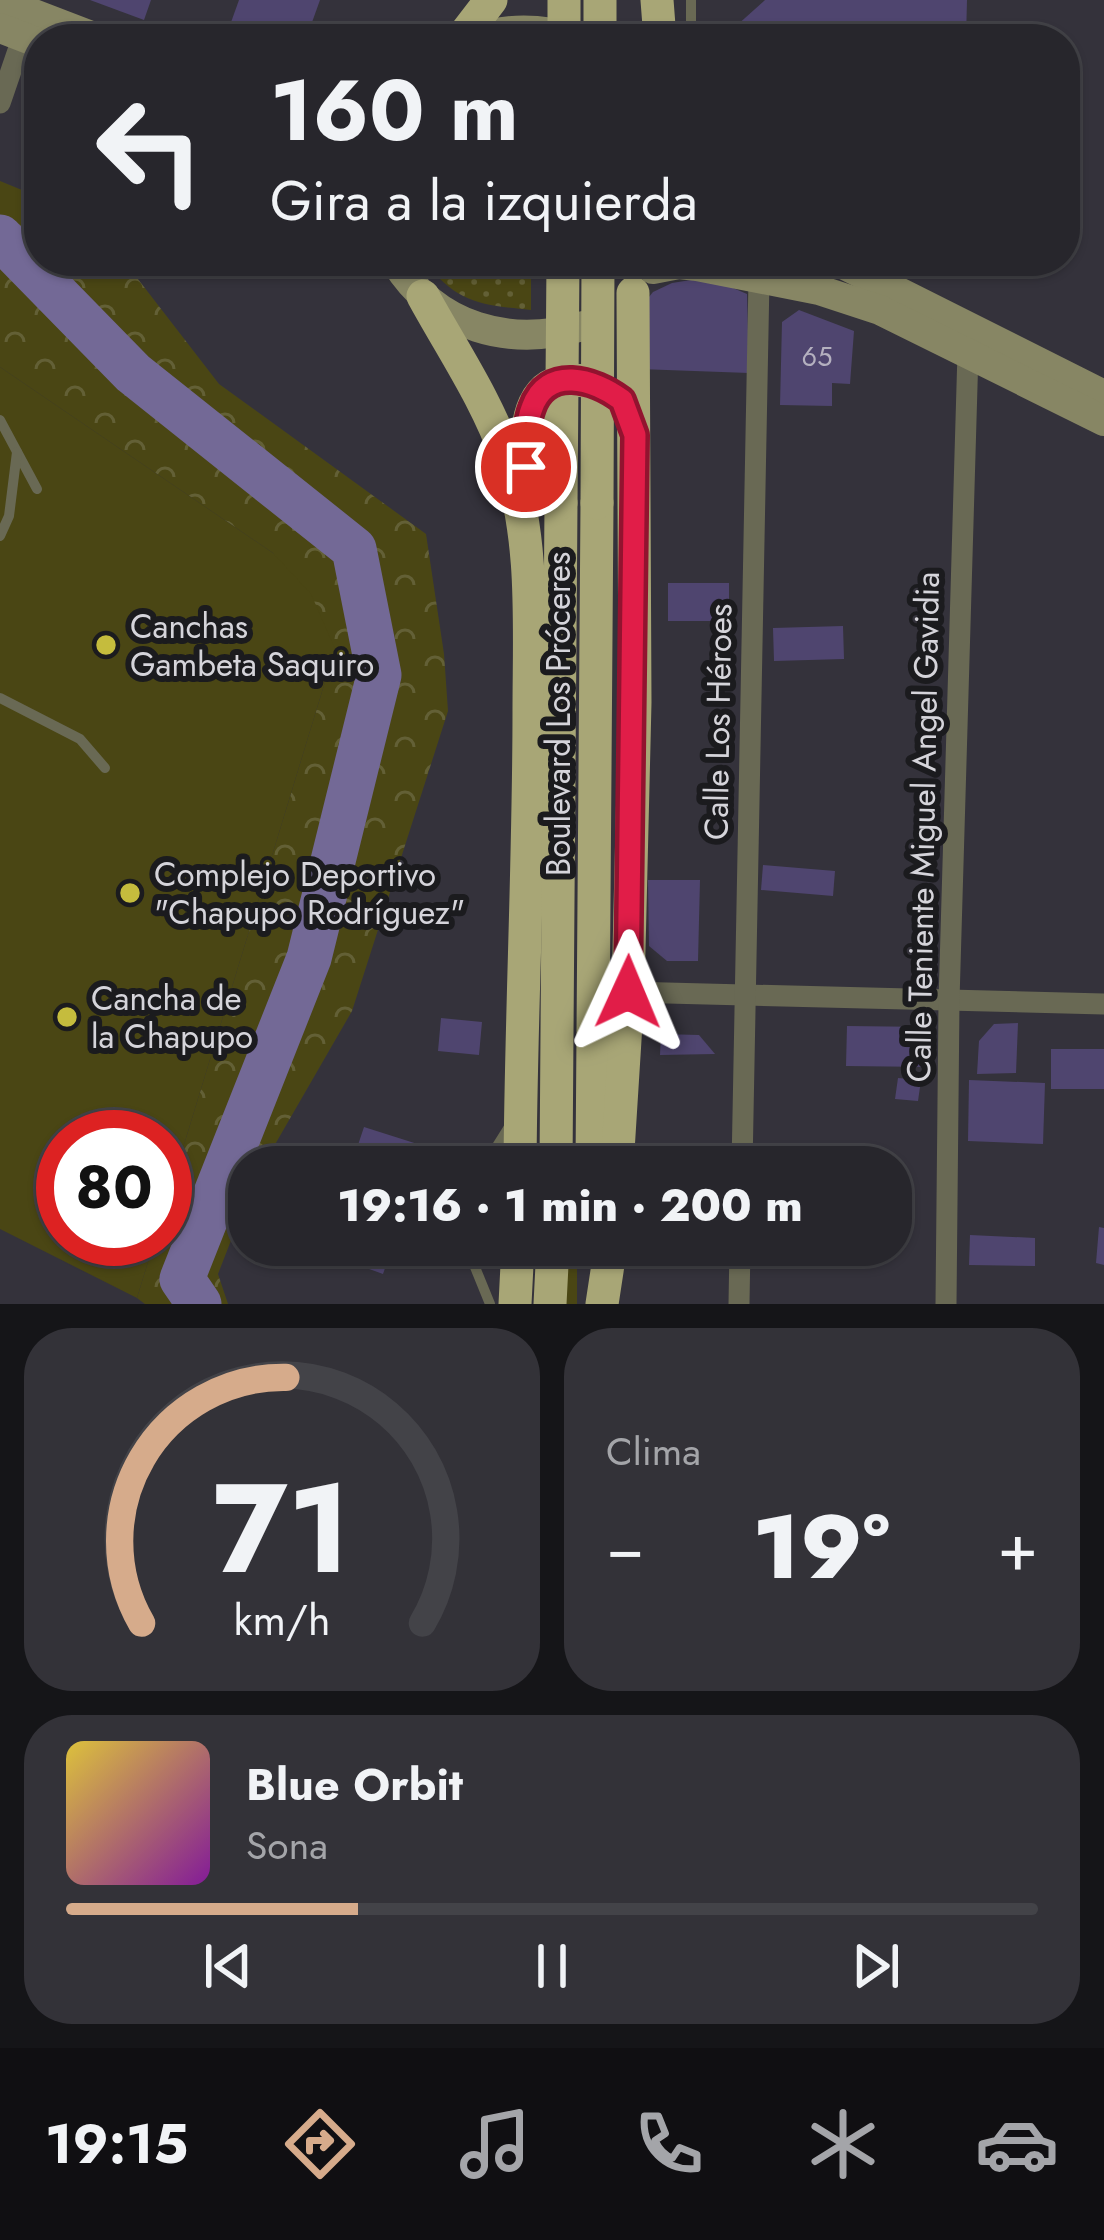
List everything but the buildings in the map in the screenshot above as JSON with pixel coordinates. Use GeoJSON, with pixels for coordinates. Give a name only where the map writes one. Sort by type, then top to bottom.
{"type":"FeatureCollection","features":[{"type":"Feature","properties":{"kind":"highway"},"geometry":{"type":"LineString","coordinates":[[473,24],[491,0]]}},
{"type":"Feature","properties":{"kind":"highway","name":"Boulevard Los Próceres"},"geometry":{"type":"LineString","coordinates":[[556,1146],[562,276]]}},
{"type":"Feature","properties":{"kind":"highway","name":"Boulevard Los Próceres"},"geometry":{"type":"LineString","coordinates":[[592,1146],[598,276]]}},
{"type":"Feature","properties":{"kind":"highway"},"geometry":{"type":"LineString","coordinates":[[618,1146],[628,992],[635,435],[648,276]]}},
{"type":"Feature","properties":{"kind":"highway"},"geometry":{"type":"LineString","coordinates":[[423,296],[484,402],[508,459],[522,514]]}},
{"type":"Feature","properties":{"kind":"highway"},"geometry":{"type":"LineString","coordinates":[[520,1146],[529,725],[529,609],[522,514],[531,410],[539,394],[569,379],[607,389],[622,400],[635,435]]}},
{"type":"Feature","properties":{"kind":"highway"},"geometry":{"type":"LineString","coordinates":[[520,1109],[557,1109]]}},
{"type":"Feature","properties":{"kind":"highway"},"geometry":{"type":"LineString","coordinates":[[513,1266],[515,1304]]}},
{"type":"Feature","properties":{"kind":"highway"},"geometry":{"type":"LineString","coordinates":[[550,1304],[552,1266]]}},
{"type":"Feature","properties":{"kind":"highway"},"geometry":{"type":"LineString","coordinates":[[591,1266],[591,1304]]}},
{"type":"Feature","properties":{"kind":"highway"},"geometry":{"type":"LineString","coordinates":[[602,1304],[613,1266]]}},
{"type":"Feature","properties":{"kind":"main road"},"geometry":{"type":"LineString","coordinates":[[0,1],[60,24]]}},
{"type":"Feature","properties":{"kind":"main road"},"geometry":{"type":"LineString","coordinates":[[407,276],[423,296],[472,327],[529,337],[585,325],[646,276]]}},
{"type":"Feature","properties":{"kind":"main road"},"geometry":{"type":"LineString","coordinates":[[743,276],[848,298],[1104,421]]}},
{"type":"Feature","properties":{"kind":"main road"},"geometry":{"type":"LineString","coordinates":[[866,276],[1104,395]]}},
{"type":"Feature","properties":{"kind":"street"},"geometry":{"type":"LineString","coordinates":[[0,103],[21,36]]}},
{"type":"Feature","properties":{"kind":"street","name":"Calle Los Héroes"},"geometry":{"type":"LineString","coordinates":[[742,1146],[759,279]]}},
{"type":"Feature","properties":{"kind":"street","name":"Calle Teniente Miguel Angel Gavidia"},"geometry":{"type":"LineString","coordinates":[[946,1304],[968,352]]}},
{"type":"Feature","properties":{"kind":"street"},"geometry":{"type":"LineString","coordinates":[[628,992],[1104,1004]]}},
{"type":"Feature","properties":{"kind":"street"},"geometry":{"type":"LineString","coordinates":[[739,1304],[740,1266]]}},
{"type":"Feature","properties":{"kind":"lane"},"geometry":{"type":"LineString","coordinates":[[0,420],[37,489]]}},
{"type":"Feature","properties":{"kind":"lane"},"geometry":{"type":"LineString","coordinates":[[0,536],[8,515],[16,452]]}},
{"type":"Feature","properties":{"kind":"lane"},"geometry":{"type":"LineString","coordinates":[[0,698],[80,739],[106,768]]}},
{"type":"Feature","properties":{"kind":"lane"},"geometry":{"type":"LineString","coordinates":[[497,1146],[520,1109]]}},
{"type":"Feature","properties":{"kind":"lane"},"geometry":{"type":"LineString","coordinates":[[475,1266],[490,1304]]}},
{"type":"Feature","properties":{"kind":"green space"},"geometry":{"type":"Polygon","coordinates":[[[0,181],[24,191],[24,276],[136,276],[219,384],[426,534],[444,654],[448,711],[352,1011],[274,1146],[228,1146],[228,1248],[218,1274],[228,1304],[145,1304],[137,1298],[147,1266],[192,1266],[192,1118],[335,649],[273,553],[0,367],[0,181]]]}},
{"type":"Feature","properties":{"kind":"green space"},"geometry":{"type":"Polygon","coordinates":[[[437,276],[531,276],[531,310],[471,299],[437,276]]]}},
{"type":"Feature","properties":{"kind":"green space","name":"Complejo Deportivo \"Chapupo Rodríguez\""},"geometry":{"type":"Polygon","coordinates":[[[0,367],[273,553],[311,594],[335,649],[192,1118],[192,1110],[36,1110],[36,1247],[0,1229],[0,367]]]}},
{"type":"Feature","properties":{"kind":"green space","name":"Complejo Deportivo \"Chapupo Rodríguez\""},"geometry":{"type":"Polygon","coordinates":[[[73,1266],[147,1266],[137,1298],[73,1266]]]}},
{"type":"Feature","properties":{"kind":"green space"},"geometry":{"type":"Polygon","coordinates":[[[565,1266],[577,1266],[577,1304],[561,1304],[565,1266]]]}},
{"type":"Feature","properties":{"kind":"waterway"},"geometry":{"type":"LineString","coordinates":[[0,237],[24,262]]}},
{"type":"Feature","properties":{"kind":"waterway"},"geometry":{"type":"LineString","coordinates":[[38,276],[133,373],[354,549],[379,675],[309,958],[182,1279],[199,1304]]}},
{"type":"Feature","properties":{"kind":"place","name":"Canchas Gambeta Saquiro"},"geometry":{"type":"Point","coordinates":[106,645]}},
{"type":"Feature","properties":{"kind":"place","name":"Complejo Deportivo \"Chapupo Rodríguez\""},"geometry":{"type":"Point","coordinates":[130,893]}},
{"type":"Feature","properties":{"kind":"place","name":"Cancha de la Chapupo"},"geometry":{"type":"Point","coordinates":[67,1017]}},
{"type":"Feature","properties":{"kind":"route"},"geometry":{"type":"LineString","coordinates":[[526,467],[531,410],[539,394],[552,384],[588,381],[622,400],[635,435],[628,992]]}}]}
